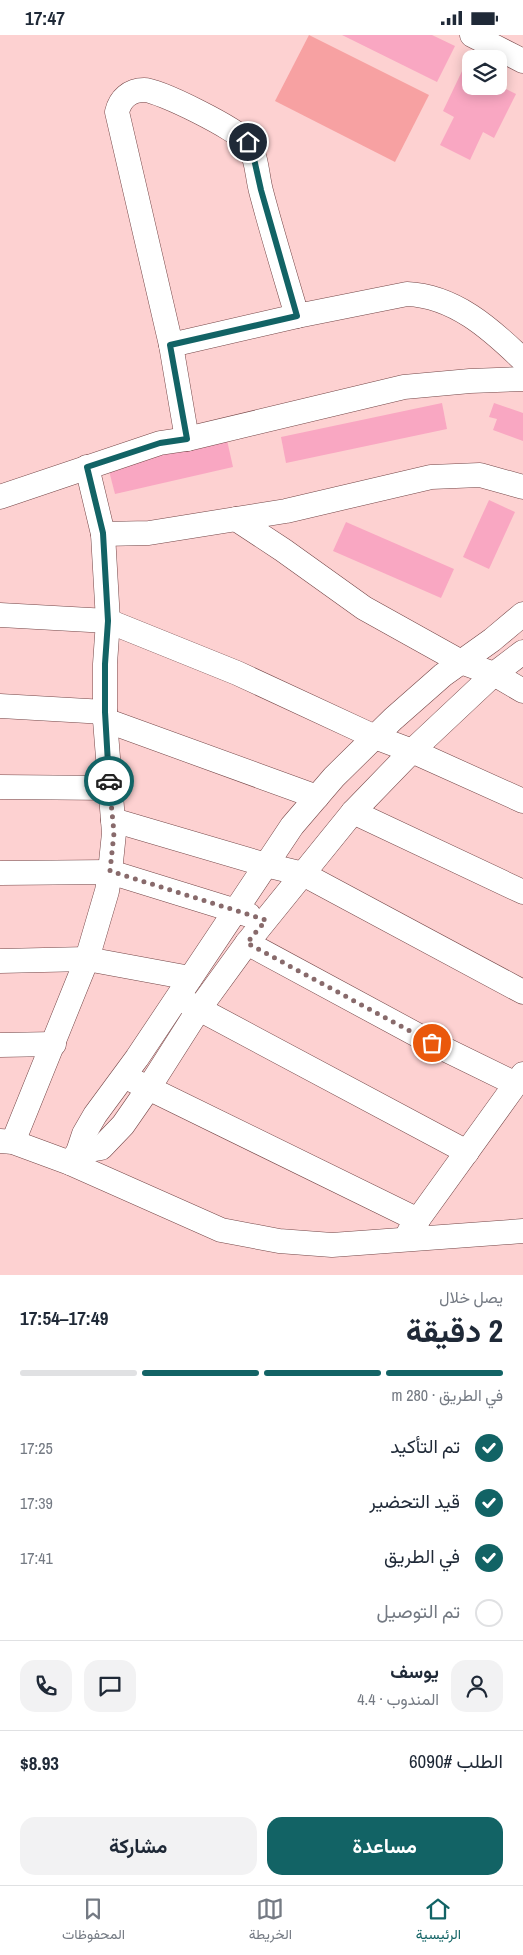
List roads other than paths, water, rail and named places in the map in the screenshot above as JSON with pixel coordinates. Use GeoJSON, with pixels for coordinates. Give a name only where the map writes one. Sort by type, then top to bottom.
{"type":"FeatureCollection","features":[{"type":"Feature","properties":{"kind":"street"},"geometry":{"type":"LineString","coordinates":[[472,35],[523,61]]}},
{"type":"Feature","properties":{"kind":"street"},"geometry":{"type":"LineString","coordinates":[[187,439],[170,345],[117,113],[124,97],[134,91],[153,91],[221,123],[248,142],[252,150],[261,190],[297,316]]}},
{"type":"Feature","properties":{"kind":"street"},"geometry":{"type":"LineString","coordinates":[[170,345],[297,316],[407,294],[437,298],[462,310],[498,337],[523,361]]}},
{"type":"Feature","properties":{"kind":"street"},"geometry":{"type":"LineString","coordinates":[[0,497],[160,443],[187,439],[404,387],[470,381],[523,379]]}},
{"type":"Feature","properties":{"kind":"street"},"geometry":{"type":"LineString","coordinates":[[87,467],[103,533],[108,621],[105,664],[105,716],[114,833],[110,871],[107,891],[87,959],[54,1044],[6,1142],[74,1158],[221,1230],[279,1241],[332,1245],[523,1231]]}},
{"type":"Feature","properties":{"kind":"street"},"geometry":{"type":"LineString","coordinates":[[103,533],[148,533],[286,511],[431,477],[480,475],[523,487]]}},
{"type":"Feature","properties":{"kind":"street"},"geometry":{"type":"LineString","coordinates":[[236,519],[283,549],[364,608],[461,662],[494,674],[523,691]]}},
{"type":"Feature","properties":{"kind":"street"},"geometry":{"type":"LineString","coordinates":[[74,1158],[84,1134],[292,826],[334,777],[436,681],[492,640],[523,614]]}},
{"type":"Feature","properties":{"kind":"street"},"geometry":{"type":"LineString","coordinates":[[0,615],[108,621],[236,673],[375,737],[412,751],[523,801]]}},
{"type":"Feature","properties":{"kind":"street"},"geometry":{"type":"LineString","coordinates":[[74,1158],[101,1148],[123,1125],[199,1009],[247,943],[353,812],[412,751],[494,674],[523,651]]}},
{"type":"Feature","properties":{"kind":"street"},"geometry":{"type":"LineString","coordinates":[[0,705],[105,716],[317,797]]}},
{"type":"Feature","properties":{"kind":"street"},"geometry":{"type":"LineString","coordinates":[[0,787],[110,788]]}},
{"type":"Feature","properties":{"kind":"street"},"geometry":{"type":"LineString","coordinates":[[353,812],[523,893]]}},
{"type":"Feature","properties":{"kind":"street"},"geometry":{"type":"LineString","coordinates":[[113,820],[303,874],[523,992]]}},
{"type":"Feature","properties":{"kind":"street"},"geometry":{"type":"LineString","coordinates":[[0,873],[110,871],[266,920]]}},
{"type":"Feature","properties":{"kind":"street"},"geometry":{"type":"LineString","coordinates":[[247,943],[432,1043],[519,1079],[404,1240]]}},
{"type":"Feature","properties":{"kind":"street"},"geometry":{"type":"LineString","coordinates":[[0,961],[87,959],[183,988],[199,1009],[467,1152]]}},
{"type":"Feature","properties":{"kind":"street"},"geometry":{"type":"LineString","coordinates":[[0,1045],[54,1044]]}},
{"type":"Feature","properties":{"kind":"street"},"geometry":{"type":"LineString","coordinates":[[124,1075],[148,1089],[418,1220]]}}]}
